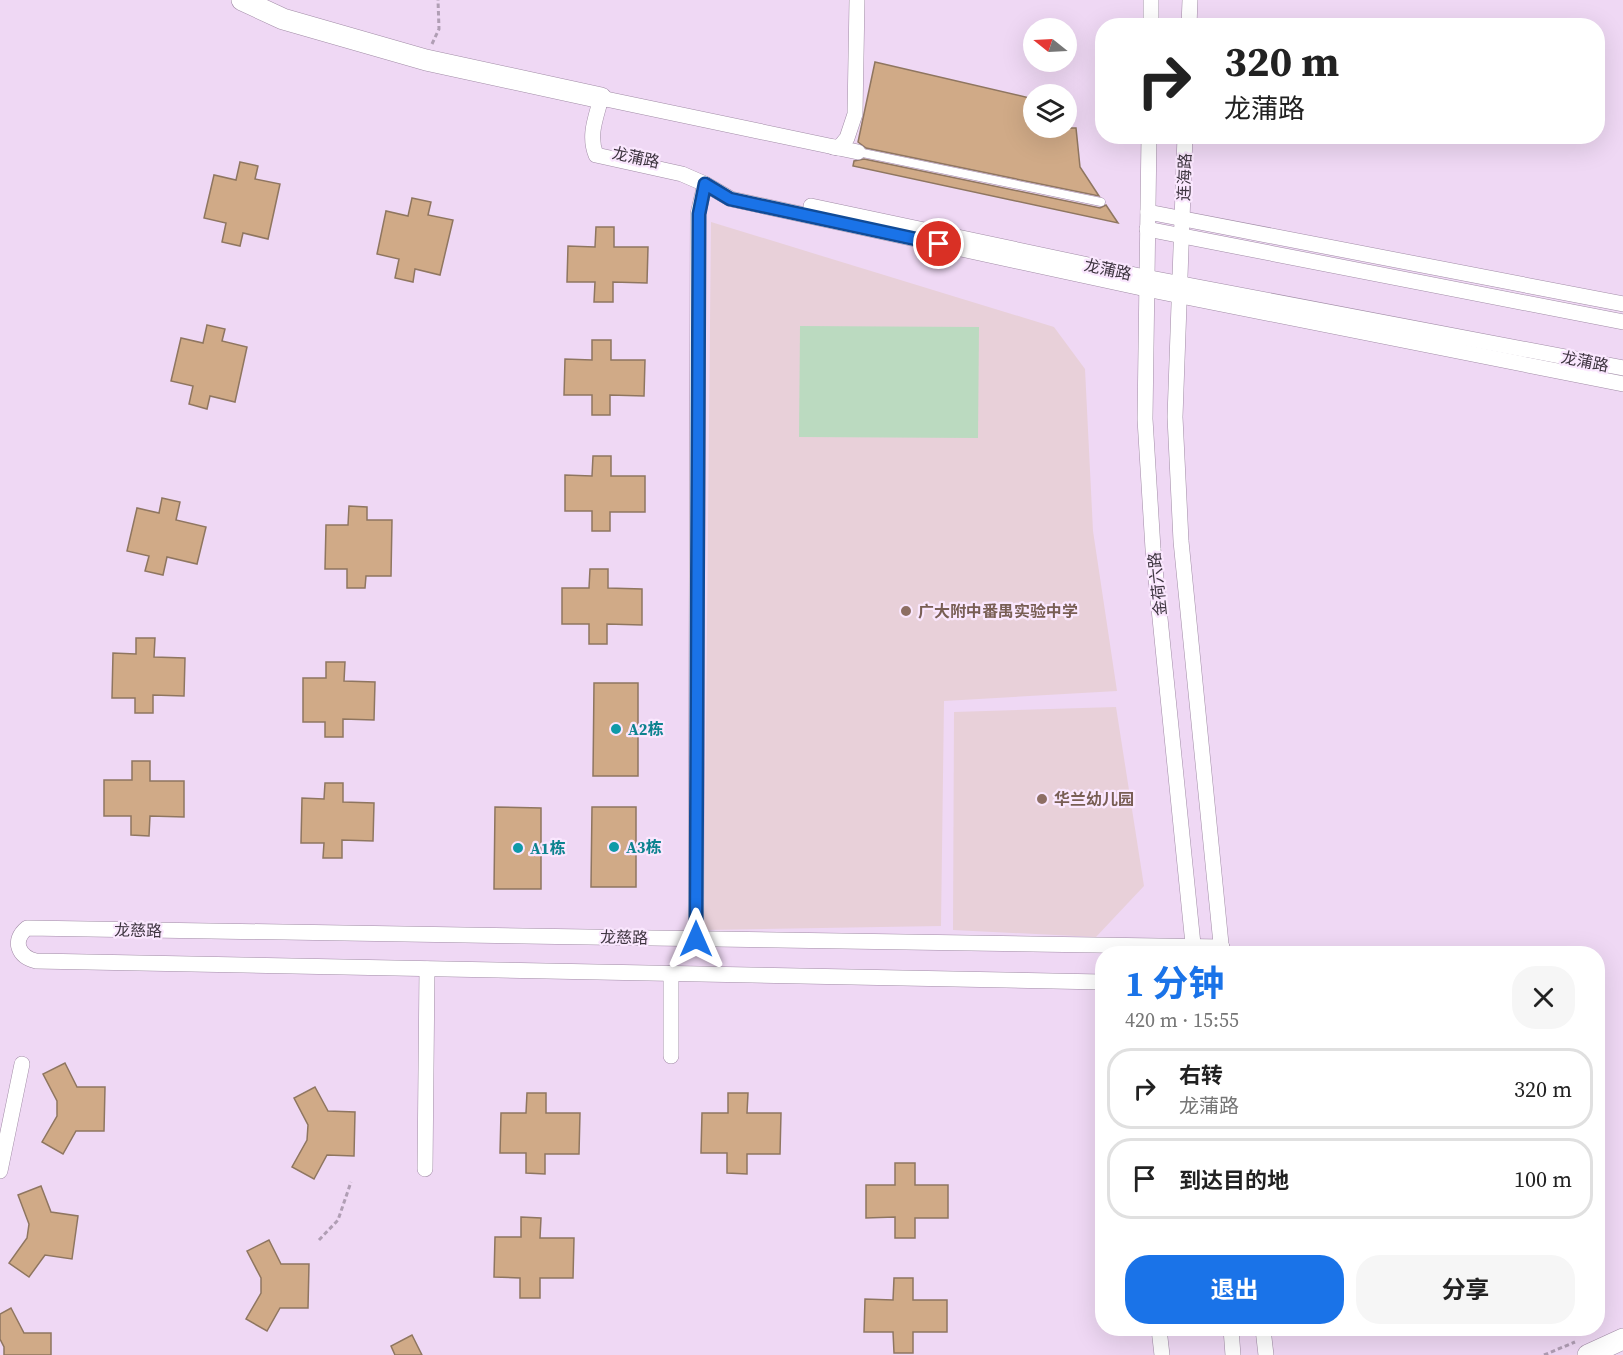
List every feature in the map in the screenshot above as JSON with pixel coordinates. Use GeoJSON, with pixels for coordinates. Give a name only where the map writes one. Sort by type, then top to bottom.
{"type":"FeatureCollection","features":[{"type":"Feature","properties":{"kind":"street"},"geometry":{"type":"LineString","coordinates":[[242,0],[283,19],[426,60],[858,152]]}},
{"type":"Feature","properties":{"kind":"street"},"geometry":{"type":"LineString","coordinates":[[839,148],[847,138],[855,114],[857,0]]}},
{"type":"Feature","properties":{"kind":"street"},"geometry":{"type":"LineString","coordinates":[[1151,18],[1152,0]]}},
{"type":"Feature","properties":{"kind":"street"},"geometry":{"type":"LineString","coordinates":[[1189,18],[1190,0]]}},
{"type":"Feature","properties":{"kind":"street"},"geometry":{"type":"LineString","coordinates":[[602,152],[596,155],[592,146],[592,135],[610,100]]}},
{"type":"Feature","properties":{"kind":"street"},"geometry":{"type":"LineString","coordinates":[[1149,144],[1148,212],[1623,304]]}},
{"type":"Feature","properties":{"kind":"street","name":"连海路"},"geometry":{"type":"LineString","coordinates":[[1182,218],[1185,144]]}},
{"type":"Feature","properties":{"kind":"street","name":"龙蒲路"},"geometry":{"type":"LineString","coordinates":[[602,152],[603,150],[686,168],[734,189],[1146,283]]}},
{"type":"Feature","properties":{"kind":"street","name":"龙蒲路"},"geometry":{"type":"LineString","coordinates":[[602,152],[682,174],[730,199],[1180,290],[1623,384]]}},
{"type":"Feature","properties":{"kind":"street"},"geometry":{"type":"LineString","coordinates":[[696,939],[698,226],[705,184]]}},
{"type":"Feature","properties":{"kind":"street","name":"金荷六路"},"geometry":{"type":"LineString","coordinates":[[1148,212],[1145,419],[1153,549],[1194,946]]}},
{"type":"Feature","properties":{"kind":"street","name":"金荷六路"},"geometry":{"type":"LineString","coordinates":[[1182,218],[1174,417],[1181,541],[1222,946]]}},
{"type":"Feature","properties":{"kind":"street"},"geometry":{"type":"LineString","coordinates":[[1147,229],[1623,322]]}},
{"type":"Feature","properties":{"kind":"street","name":"龙蒲路"},"geometry":{"type":"LineString","coordinates":[[1180,290],[1623,368]]}},
{"type":"Feature","properties":{"kind":"street","name":"龙慈路"},"geometry":{"type":"LineString","coordinates":[[1095,948],[27,928],[21,933],[19,942],[20,952],[26,958],[36,961],[1095,982]]}},
{"type":"Feature","properties":{"kind":"street"},"geometry":{"type":"LineString","coordinates":[[425,1169],[427,969]]}},
{"type":"Feature","properties":{"kind":"street"},"geometry":{"type":"LineString","coordinates":[[671,973],[671,1056]]}},
{"type":"Feature","properties":{"kind":"street"},"geometry":{"type":"LineString","coordinates":[[0,1171],[22,1064]]}},
{"type":"Feature","properties":{"kind":"street"},"geometry":{"type":"LineString","coordinates":[[1160,1336],[1162,1355]]}},
{"type":"Feature","properties":{"kind":"street"},"geometry":{"type":"LineString","coordinates":[[1232,1336],[1233,1355]]}},
{"type":"Feature","properties":{"kind":"street"},"geometry":{"type":"LineString","coordinates":[[1264,1336],[1266,1355]]}},
{"type":"Feature","properties":{"kind":"street"},"geometry":{"type":"LineString","coordinates":[[1588,1355],[1623,1340]]}},
{"type":"Feature","properties":{"kind":"lane"},"geometry":{"type":"LineString","coordinates":[[858,152],[1101,202]]}},
{"type":"Feature","properties":{"kind":"path"},"geometry":{"type":"LineString","coordinates":[[426,60],[439,29],[438,0]]}},
{"type":"Feature","properties":{"kind":"path"},"geometry":{"type":"LineString","coordinates":[[319,1240],[338,1220],[351,1182]]}},
{"type":"Feature","properties":{"kind":"shaded area","name":"广大附中番禺实验中学"},"geometry":{"type":"Polygon","coordinates":[[[711,222],[1054,327],[1085,369],[1093,531],[1117,691],[944,701],[941,926],[704,930],[711,222]]]}},
{"type":"Feature","properties":{"kind":"shaded area","name":"华兰幼儿园"},"geometry":{"type":"Polygon","coordinates":[[[1116,707],[1144,886],[1096,937],[953,930],[954,712],[1116,707]]]}},
{"type":"Feature","properties":{"kind":"green space"},"geometry":{"type":"Polygon","coordinates":[[[800,326],[979,327],[978,438],[799,437],[800,326]]]}},
{"type":"Feature","properties":{"kind":"building"},"geometry":{"type":"Polygon","coordinates":[[[875,62],[1023,96],[1023,138],[1077,138],[1080,167],[1099,196],[866,148],[858,142],[875,62]]]}},
{"type":"Feature","properties":{"kind":"building"},"geometry":{"type":"Polygon","coordinates":[[[864,159],[1100,208],[1106,205],[1118,223],[853,166],[854,161],[864,159]]]}},
{"type":"Feature","properties":{"kind":"building"},"geometry":{"type":"Polygon","coordinates":[[[240,162],[258,166],[255,179],[280,184],[268,239],[243,233],[240,246],[222,242],[226,223],[204,218],[214,175],[236,180],[240,162]]]}},
{"type":"Feature","properties":{"kind":"building"},"geometry":{"type":"Polygon","coordinates":[[[412,198],[431,202],[428,215],[453,220],[440,275],[415,269],[413,282],[395,278],[399,259],[377,254],[386,211],[408,216],[412,198]]]}},
{"type":"Feature","properties":{"kind":"building"},"geometry":{"type":"Polygon","coordinates":[[[596,227],[614,227],[614,247],[648,247],[647,283],[613,282],[613,302],[594,302],[595,282],[567,282],[568,246],[595,247],[596,227]]]}},
{"type":"Feature","properties":{"kind":"building"},"geometry":{"type":"Polygon","coordinates":[[[207,325],[225,329],[222,341],[247,347],[235,402],[210,396],[207,409],[189,404],[193,386],[171,381],[181,338],[203,343],[207,325]]]}},
{"type":"Feature","properties":{"kind":"building"},"geometry":{"type":"Polygon","coordinates":[[[592,340],[611,340],[611,360],[645,360],[644,396],[610,395],[610,415],[592,415],[592,395],[564,395],[565,359],[592,360],[592,340]]]}},
{"type":"Feature","properties":{"kind":"building"},"geometry":{"type":"Polygon","coordinates":[[[593,456],[611,456],[611,476],[645,476],[645,512],[610,512],[610,531],[592,531],[592,511],[565,511],[565,475],[592,476],[593,456]]]}},
{"type":"Feature","properties":{"kind":"building"},"geometry":{"type":"Polygon","coordinates":[[[162,498],[180,502],[176,520],[206,527],[197,564],[167,557],[163,575],[145,571],[149,556],[127,551],[137,508],[159,513],[162,498]]]}},
{"type":"Feature","properties":{"kind":"building"},"geometry":{"type":"Polygon","coordinates":[[[349,506],[367,507],[367,520],[392,520],[391,576],[366,576],[365,588],[347,588],[347,569],[325,569],[326,525],[348,525],[349,506]]]}},
{"type":"Feature","properties":{"kind":"building"},"geometry":{"type":"Polygon","coordinates":[[[590,569],[608,569],[608,588],[642,589],[642,625],[607,624],[607,644],[589,644],[589,624],[562,624],[562,588],[589,588],[590,569]]]}},
{"type":"Feature","properties":{"kind":"building"},"geometry":{"type":"Polygon","coordinates":[[[136,638],[155,638],[154,657],[185,658],[184,696],[153,695],[153,713],[135,713],[135,698],[112,698],[113,653],[136,654],[136,638]]]}},
{"type":"Feature","properties":{"kind":"building"},"geometry":{"type":"Polygon","coordinates":[[[326,662],[345,662],[344,681],[375,682],[374,720],[343,719],[343,737],[325,737],[325,722],[303,722],[303,678],[326,678],[326,662]]]}},
{"type":"Feature","properties":{"kind":"building","name":"A2栋"},"geometry":{"type":"Polygon","coordinates":[[[594,683],[638,683],[638,776],[593,776],[594,683]]]}},
{"type":"Feature","properties":{"kind":"building"},"geometry":{"type":"Polygon","coordinates":[[[132,761],[150,761],[150,781],[184,781],[184,817],[150,816],[149,836],[131,835],[131,816],[104,816],[104,780],[132,780],[132,761]]]}},
{"type":"Feature","properties":{"kind":"building"},"geometry":{"type":"Polygon","coordinates":[[[325,783],[343,783],[343,802],[374,803],[373,841],[342,840],[342,858],[323,858],[324,843],[301,843],[302,798],[324,799],[325,783]]]}},
{"type":"Feature","properties":{"kind":"building","name":"A1栋"},"geometry":{"type":"Polygon","coordinates":[[[495,807],[541,808],[541,889],[494,889],[495,807]]]}},
{"type":"Feature","properties":{"kind":"building","name":"A3栋"},"geometry":{"type":"Polygon","coordinates":[[[592,807],[636,807],[636,887],[591,887],[592,807]]]}},
{"type":"Feature","properties":{"kind":"building"},"geometry":{"type":"Polygon","coordinates":[[[65,1063],[77,1087],[105,1087],[104,1131],[76,1131],[63,1154],[42,1142],[57,1116],[57,1101],[43,1074],[65,1063]]]}},
{"type":"Feature","properties":{"kind":"building"},"geometry":{"type":"Polygon","coordinates":[[[315,1087],[328,1111],[355,1112],[354,1156],[327,1155],[314,1179],[292,1167],[307,1140],[308,1125],[294,1098],[315,1087]]]}},
{"type":"Feature","properties":{"kind":"building"},"geometry":{"type":"Polygon","coordinates":[[[527,1093],[546,1093],[546,1113],[580,1113],[579,1154],[545,1154],[545,1174],[526,1173],[526,1153],[500,1153],[501,1113],[526,1113],[527,1093]]]}},
{"type":"Feature","properties":{"kind":"building"},"geometry":{"type":"Polygon","coordinates":[[[728,1093],[748,1093],[747,1113],[781,1113],[780,1154],[747,1154],[747,1174],[727,1173],[727,1153],[701,1153],[702,1113],[728,1113],[728,1093]]]}},
{"type":"Feature","properties":{"kind":"building"},"geometry":{"type":"Polygon","coordinates":[[[895,1163],[915,1163],[915,1185],[948,1185],[948,1218],[915,1218],[915,1238],[895,1238],[895,1217],[866,1218],[866,1185],[895,1185],[895,1163]]]}},
{"type":"Feature","properties":{"kind":"building"},"geometry":{"type":"Polygon","coordinates":[[[41,1186],[51,1212],[78,1216],[72,1259],[45,1255],[29,1277],[9,1263],[27,1238],[29,1224],[18,1195],[41,1186]]]}},
{"type":"Feature","properties":{"kind":"building"},"geometry":{"type":"Polygon","coordinates":[[[521,1217],[541,1218],[540,1238],[574,1238],[573,1278],[540,1278],[540,1298],[520,1298],[520,1278],[494,1277],[495,1237],[521,1237],[521,1217]]]}},
{"type":"Feature","properties":{"kind":"building"},"geometry":{"type":"Polygon","coordinates":[[[269,1240],[281,1264],[309,1264],[308,1308],[280,1308],[267,1331],[246,1319],[261,1293],[261,1278],[247,1251],[269,1240]]]}},
{"type":"Feature","properties":{"kind":"building"},"geometry":{"type":"Polygon","coordinates":[[[894,1278],[913,1278],[913,1300],[947,1300],[947,1332],[913,1332],[913,1353],[894,1353],[893,1332],[864,1332],[865,1299],[893,1300],[894,1278]]]}},
{"type":"Feature","properties":{"kind":"building"},"geometry":{"type":"Polygon","coordinates":[[[11,1308],[24,1333],[51,1333],[51,1355],[4,1355],[4,1347],[0,1339],[0,1314],[11,1308]]]}},
{"type":"Feature","properties":{"kind":"building"},"geometry":{"type":"Polygon","coordinates":[[[412,1335],[422,1355],[395,1355],[391,1346],[412,1335]]]}},
{"type":"Feature","properties":{"kind":"place","name":"广大附中番禺实验中学"},"geometry":{"type":"Point","coordinates":[906,611]}},
{"type":"Feature","properties":{"kind":"place","name":"A2栋"},"geometry":{"type":"Point","coordinates":[616,729]}},
{"type":"Feature","properties":{"kind":"place","name":"华兰幼儿园"},"geometry":{"type":"Point","coordinates":[1042,799]}},
{"type":"Feature","properties":{"kind":"place","name":"A3栋"},"geometry":{"type":"Point","coordinates":[614,847]}},
{"type":"Feature","properties":{"kind":"place","name":"A1栋"},"geometry":{"type":"Point","coordinates":[518,848]}},
{"type":"Feature","properties":{"kind":"route"},"geometry":{"type":"LineString","coordinates":[[696,939],[699,214],[705,184],[730,199],[939,244]]}}]}
